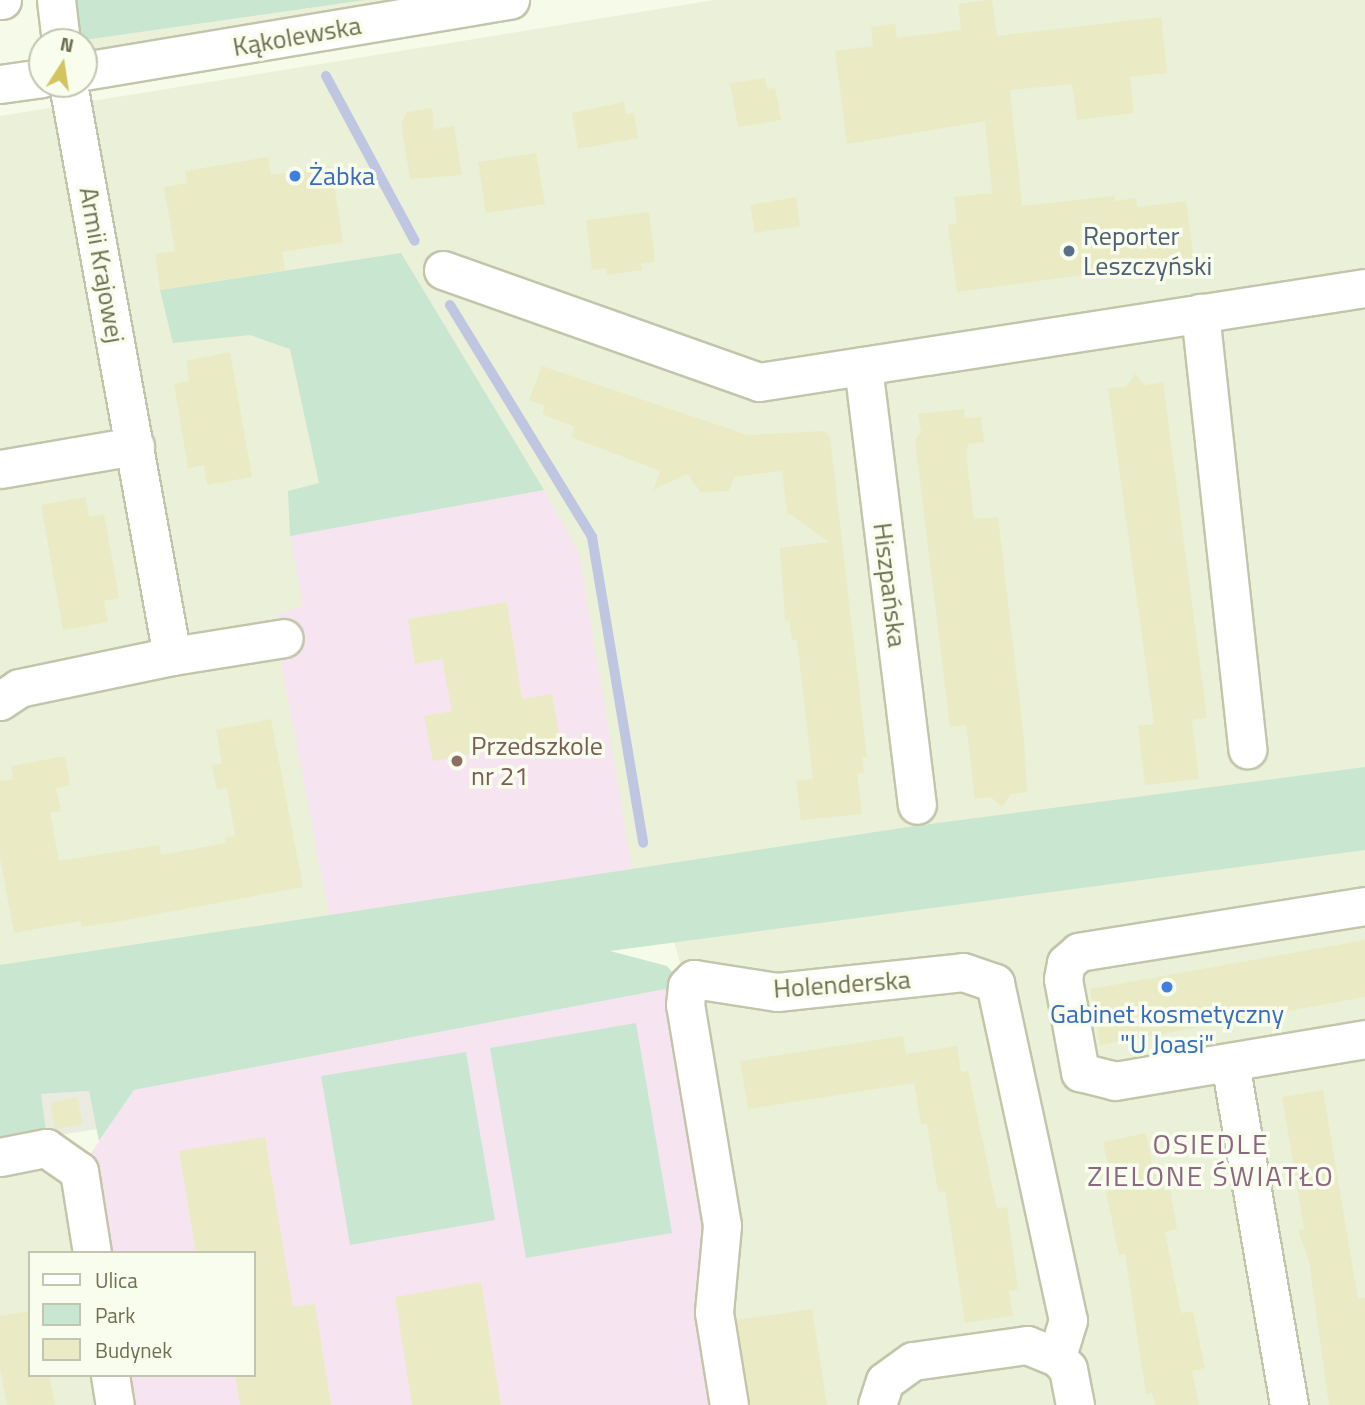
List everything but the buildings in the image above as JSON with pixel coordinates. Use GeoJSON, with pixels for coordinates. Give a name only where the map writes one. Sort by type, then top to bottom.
{"type":"FeatureCollection","features":[{"type":"Feature","properties":{"kind":"street"},"geometry":{"type":"LineString","coordinates":[[56,0],[59,28]]}},
{"type":"Feature","properties":{"kind":"street","name":"Kąkolewska"},"geometry":{"type":"LineString","coordinates":[[98,69],[510,0]]}},
{"type":"Feature","properties":{"kind":"street"},"geometry":{"type":"LineString","coordinates":[[0,84],[28,80]]}},
{"type":"Feature","properties":{"kind":"street","name":"Armii Krajowej"},"geometry":{"type":"LineString","coordinates":[[71,98],[172,656]]}},
{"type":"Feature","properties":{"kind":"street"},"geometry":{"type":"LineString","coordinates":[[443,270],[759,382],[1365,288]]}},
{"type":"Feature","properties":{"kind":"street"},"geometry":{"type":"LineString","coordinates":[[1200,313],[1247,749]]}},
{"type":"Feature","properties":{"kind":"street","name":"Hiszpańska"},"geometry":{"type":"LineString","coordinates":[[863,366],[918,805]]}},
{"type":"Feature","properties":{"kind":"street"},"geometry":{"type":"LineString","coordinates":[[0,469],[135,446]]}},
{"type":"Feature","properties":{"kind":"street"},"geometry":{"type":"LineString","coordinates":[[0,701],[19,688],[172,656],[284,638]]}},
{"type":"Feature","properties":{"kind":"street"},"geometry":{"type":"LineString","coordinates":[[1365,906],[1079,953],[1066,963],[1063,979],[1080,1072],[1115,1082],[1365,1039]]}},
{"type":"Feature","properties":{"kind":"street","name":"Holenderska"},"geometry":{"type":"LineString","coordinates":[[729,1405],[714,1312],[722,1225],[685,1005],[687,986],[694,979],[776,992],[963,972],[995,983],[1068,1320],[1057,1357]]}},
{"type":"Feature","properties":{"kind":"street"},"geometry":{"type":"LineString","coordinates":[[1230,1063],[1289,1405]]}},
{"type":"Feature","properties":{"kind":"street"},"geometry":{"type":"LineString","coordinates":[[0,1157],[46,1148],[79,1171],[92,1251]]}},
{"type":"Feature","properties":{"kind":"street"},"geometry":{"type":"LineString","coordinates":[[877,1405],[885,1381],[914,1361],[1027,1345],[1057,1357],[1074,1384],[1074,1405]]}},
{"type":"Feature","properties":{"kind":"street"},"geometry":{"type":"LineString","coordinates":[[110,1377],[115,1405]]}},
{"type":"Feature","properties":{"kind":"shaded area"},"geometry":{"type":"Polygon","coordinates":[[[56,0],[510,0],[98,69],[98,28],[59,28],[56,0]]]}},
{"type":"Feature","properties":{"kind":"shaded area"},"geometry":{"type":"Polygon","coordinates":[[[714,0],[1365,0],[1365,768],[0,977],[0,116],[714,0]]]}},
{"type":"Feature","properties":{"kind":"shaded area","name":"Przedszkole nr 21"},"geometry":{"type":"Polygon","coordinates":[[[544,490],[579,554],[632,869],[332,929],[279,653],[286,651],[279,613],[303,607],[290,536],[544,490]]]}},
{"type":"Feature","properties":{"kind":"shaded area"},"geometry":{"type":"Polygon","coordinates":[[[1365,848],[1365,1405],[729,1405],[687,986],[674,942],[1365,848]]]}},
{"type":"Feature","properties":{"kind":"shaded area"},"geometry":{"type":"Polygon","coordinates":[[[671,988],[729,1405],[115,1405],[110,1377],[256,1377],[256,1251],[92,1251],[79,1171],[134,1090],[671,988]]]}},
{"type":"Feature","properties":{"kind":"shaded area"},"geometry":{"type":"Polygon","coordinates":[[[89,1091],[97,1129],[47,1137],[41,1094],[89,1091]]]}},
{"type":"Feature","properties":{"kind":"shaded area"},"geometry":{"type":"Polygon","coordinates":[[[0,1156],[79,1171],[92,1251],[28,1251],[28,1377],[110,1377],[115,1405],[0,1405],[0,1156]]]}},
{"type":"Feature","properties":{"kind":"green space"},"geometry":{"type":"Polygon","coordinates":[[[56,0],[365,0],[98,38],[98,28],[65,28],[56,0]]]}},
{"type":"Feature","properties":{"kind":"green space"},"geometry":{"type":"Polygon","coordinates":[[[401,253],[544,490],[290,536],[288,491],[319,483],[290,349],[250,335],[173,343],[160,290],[401,253]]]}},
{"type":"Feature","properties":{"kind":"green space"},"geometry":{"type":"Polygon","coordinates":[[[1365,767],[1365,850],[610,951],[667,966],[677,978],[671,988],[134,1090],[99,1141],[89,1091],[41,1094],[47,1137],[0,1157],[0,965],[915,826],[1365,767]]]}},
{"type":"Feature","properties":{"kind":"green space"},"geometry":{"type":"Polygon","coordinates":[[[636,1023],[672,1233],[526,1258],[490,1048],[636,1023]]]}},
{"type":"Feature","properties":{"kind":"green space"},"geometry":{"type":"Polygon","coordinates":[[[466,1052],[495,1220],[350,1245],[321,1076],[466,1052]]]}},
{"type":"Feature","properties":{"kind":"waterway"},"geometry":{"type":"LineString","coordinates":[[326,76],[415,241]]}},
{"type":"Feature","properties":{"kind":"waterway"},"geometry":{"type":"LineString","coordinates":[[450,305],[592,537],[643,843]]}},
{"type":"Feature","properties":{"kind":"place","name":"Żabka"},"geometry":{"type":"Point","coordinates":[295,176]}},
{"type":"Feature","properties":{"kind":"place","name":"Reporter Leszczyński"},"geometry":{"type":"Point","coordinates":[1069,251]}},
{"type":"Feature","properties":{"kind":"place","name":"Przedszkole nr 21"},"geometry":{"type":"Point","coordinates":[457,761]}},
{"type":"Feature","properties":{"kind":"place","name":"Gabinet kosmetyczny \"U Joasi\""},"geometry":{"type":"Point","coordinates":[1167,987]}},
{"type":"Feature","properties":{"kind":"district","name":"OSIEDLE ZIELONE ŚWIATŁO"},"geometry":{"type":"Point","coordinates":[1211,1160]}}]}
